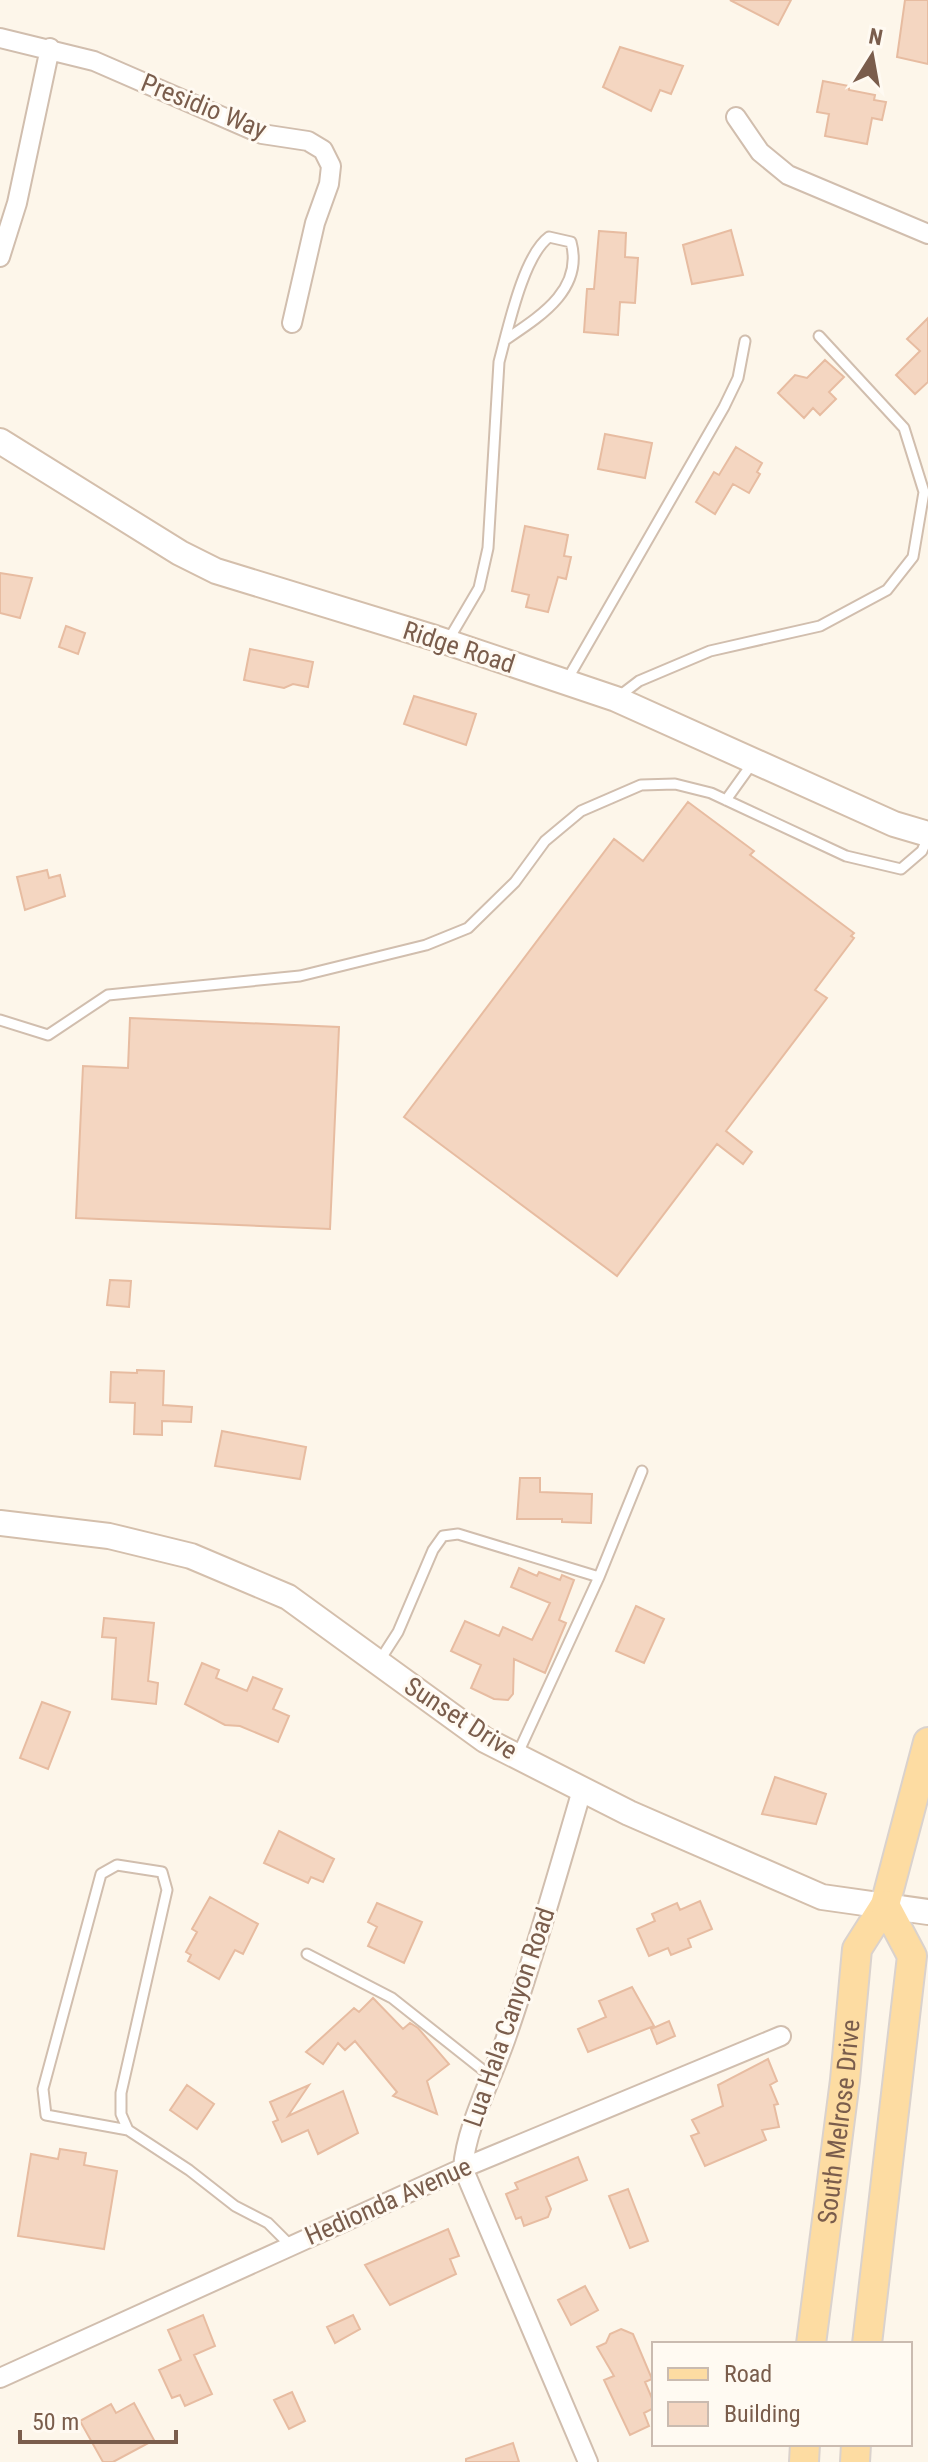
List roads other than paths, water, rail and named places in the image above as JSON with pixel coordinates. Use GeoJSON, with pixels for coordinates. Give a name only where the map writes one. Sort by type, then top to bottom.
{"type":"FeatureCollection","features":[{"type":"Feature","properties":{"kind":"main road","name":"Ridge Road"},"geometry":{"type":"LineString","coordinates":[[0,441],[180,553],[216,571],[448,642],[616,699],[894,824],[928,836]]}},
{"type":"Feature","properties":{"kind":"main road","name":"Sunset Drive"},"geometry":{"type":"LineString","coordinates":[[0,1523],[109,1536],[191,1556],[288,1597],[485,1740],[582,1790],[822,1897],[928,1912]]}},
{"type":"Feature","properties":{"kind":"main road","name":"South Melrose Drive"},"geometry":{"type":"LineString","coordinates":[[811,2342],[845,2080],[857,1949],[885,1905],[928,1742]]}},
{"type":"Feature","properties":{"kind":"main road","name":"South Melrose Drive"},"geometry":{"type":"LineString","coordinates":[[867,2342],[912,1956],[885,1905]]}},
{"type":"Feature","properties":{"kind":"street","name":"Presidio Way"},"geometry":{"type":"LineString","coordinates":[[0,38],[94,61],[262,134],[308,141],[323,150],[331,166],[329,184],[315,223],[292,323]]}},
{"type":"Feature","properties":{"kind":"street"},"geometry":{"type":"LineString","coordinates":[[0,257],[17,203],[50,48]]}},
{"type":"Feature","properties":{"kind":"street"},"geometry":{"type":"LineString","coordinates":[[736,117],[760,152],[788,175],[928,234]]}},
{"type":"Feature","properties":{"kind":"street","name":"Lua Hala Canyon Road"},"geometry":{"type":"LineString","coordinates":[[463,2168],[465,2144],[493,2078],[529,1972],[582,1790]]}},
{"type":"Feature","properties":{"kind":"street","name":"Hedionda Avenue"},"geometry":{"type":"LineString","coordinates":[[0,2378],[463,2168],[781,2036]]}},
{"type":"Feature","properties":{"kind":"street"},"geometry":{"type":"LineString","coordinates":[[463,2168],[588,2462]]}},
{"type":"Feature","properties":{"kind":"lane"},"geometry":{"type":"LineString","coordinates":[[448,642],[479,588],[488,548],[499,362],[505,340],[537,245],[549,237],[571,242],[573,271],[563,292],[547,310],[505,340]]}},
{"type":"Feature","properties":{"kind":"lane"},"geometry":{"type":"LineString","coordinates":[[616,699],[639,681],[710,651],[820,626],[887,590],[913,557],[924,492],[904,428],[819,336]]}},
{"type":"Feature","properties":{"kind":"lane"},"geometry":{"type":"LineString","coordinates":[[565,682],[724,407],[738,378],[745,341]]}},
{"type":"Feature","properties":{"kind":"lane"},"geometry":{"type":"LineString","coordinates":[[726,800],[754,761]]}},
{"type":"Feature","properties":{"kind":"lane"},"geometry":{"type":"LineString","coordinates":[[0,1020],[48,1035],[59,1031],[80,1010],[108,995],[300,976],[426,945],[468,928],[515,882],[545,841],[581,811],[641,785],[675,784],[726,800],[846,856],[901,869],[922,851],[928,836]]}},
{"type":"Feature","properties":{"kind":"lane"},"geometry":{"type":"LineString","coordinates":[[517,1756],[599,1577],[642,1471]]}},
{"type":"Feature","properties":{"kind":"lane"},"geometry":{"type":"LineString","coordinates":[[378,1663],[398,1632],[433,1550],[443,1536],[458,1534],[599,1577]]}},
{"type":"Feature","properties":{"kind":"lane"},"geometry":{"type":"LineString","coordinates":[[128,2130],[121,2114],[121,2093],[167,1890],[162,1872],[117,1865],[101,1874],[97,1885],[43,2089],[46,2115],[128,2130],[189,2170],[235,2206],[268,2223],[290,2245]]}},
{"type":"Feature","properties":{"kind":"lane"},"geometry":{"type":"LineString","coordinates":[[307,1954],[392,1998],[493,2078]]}}]}
